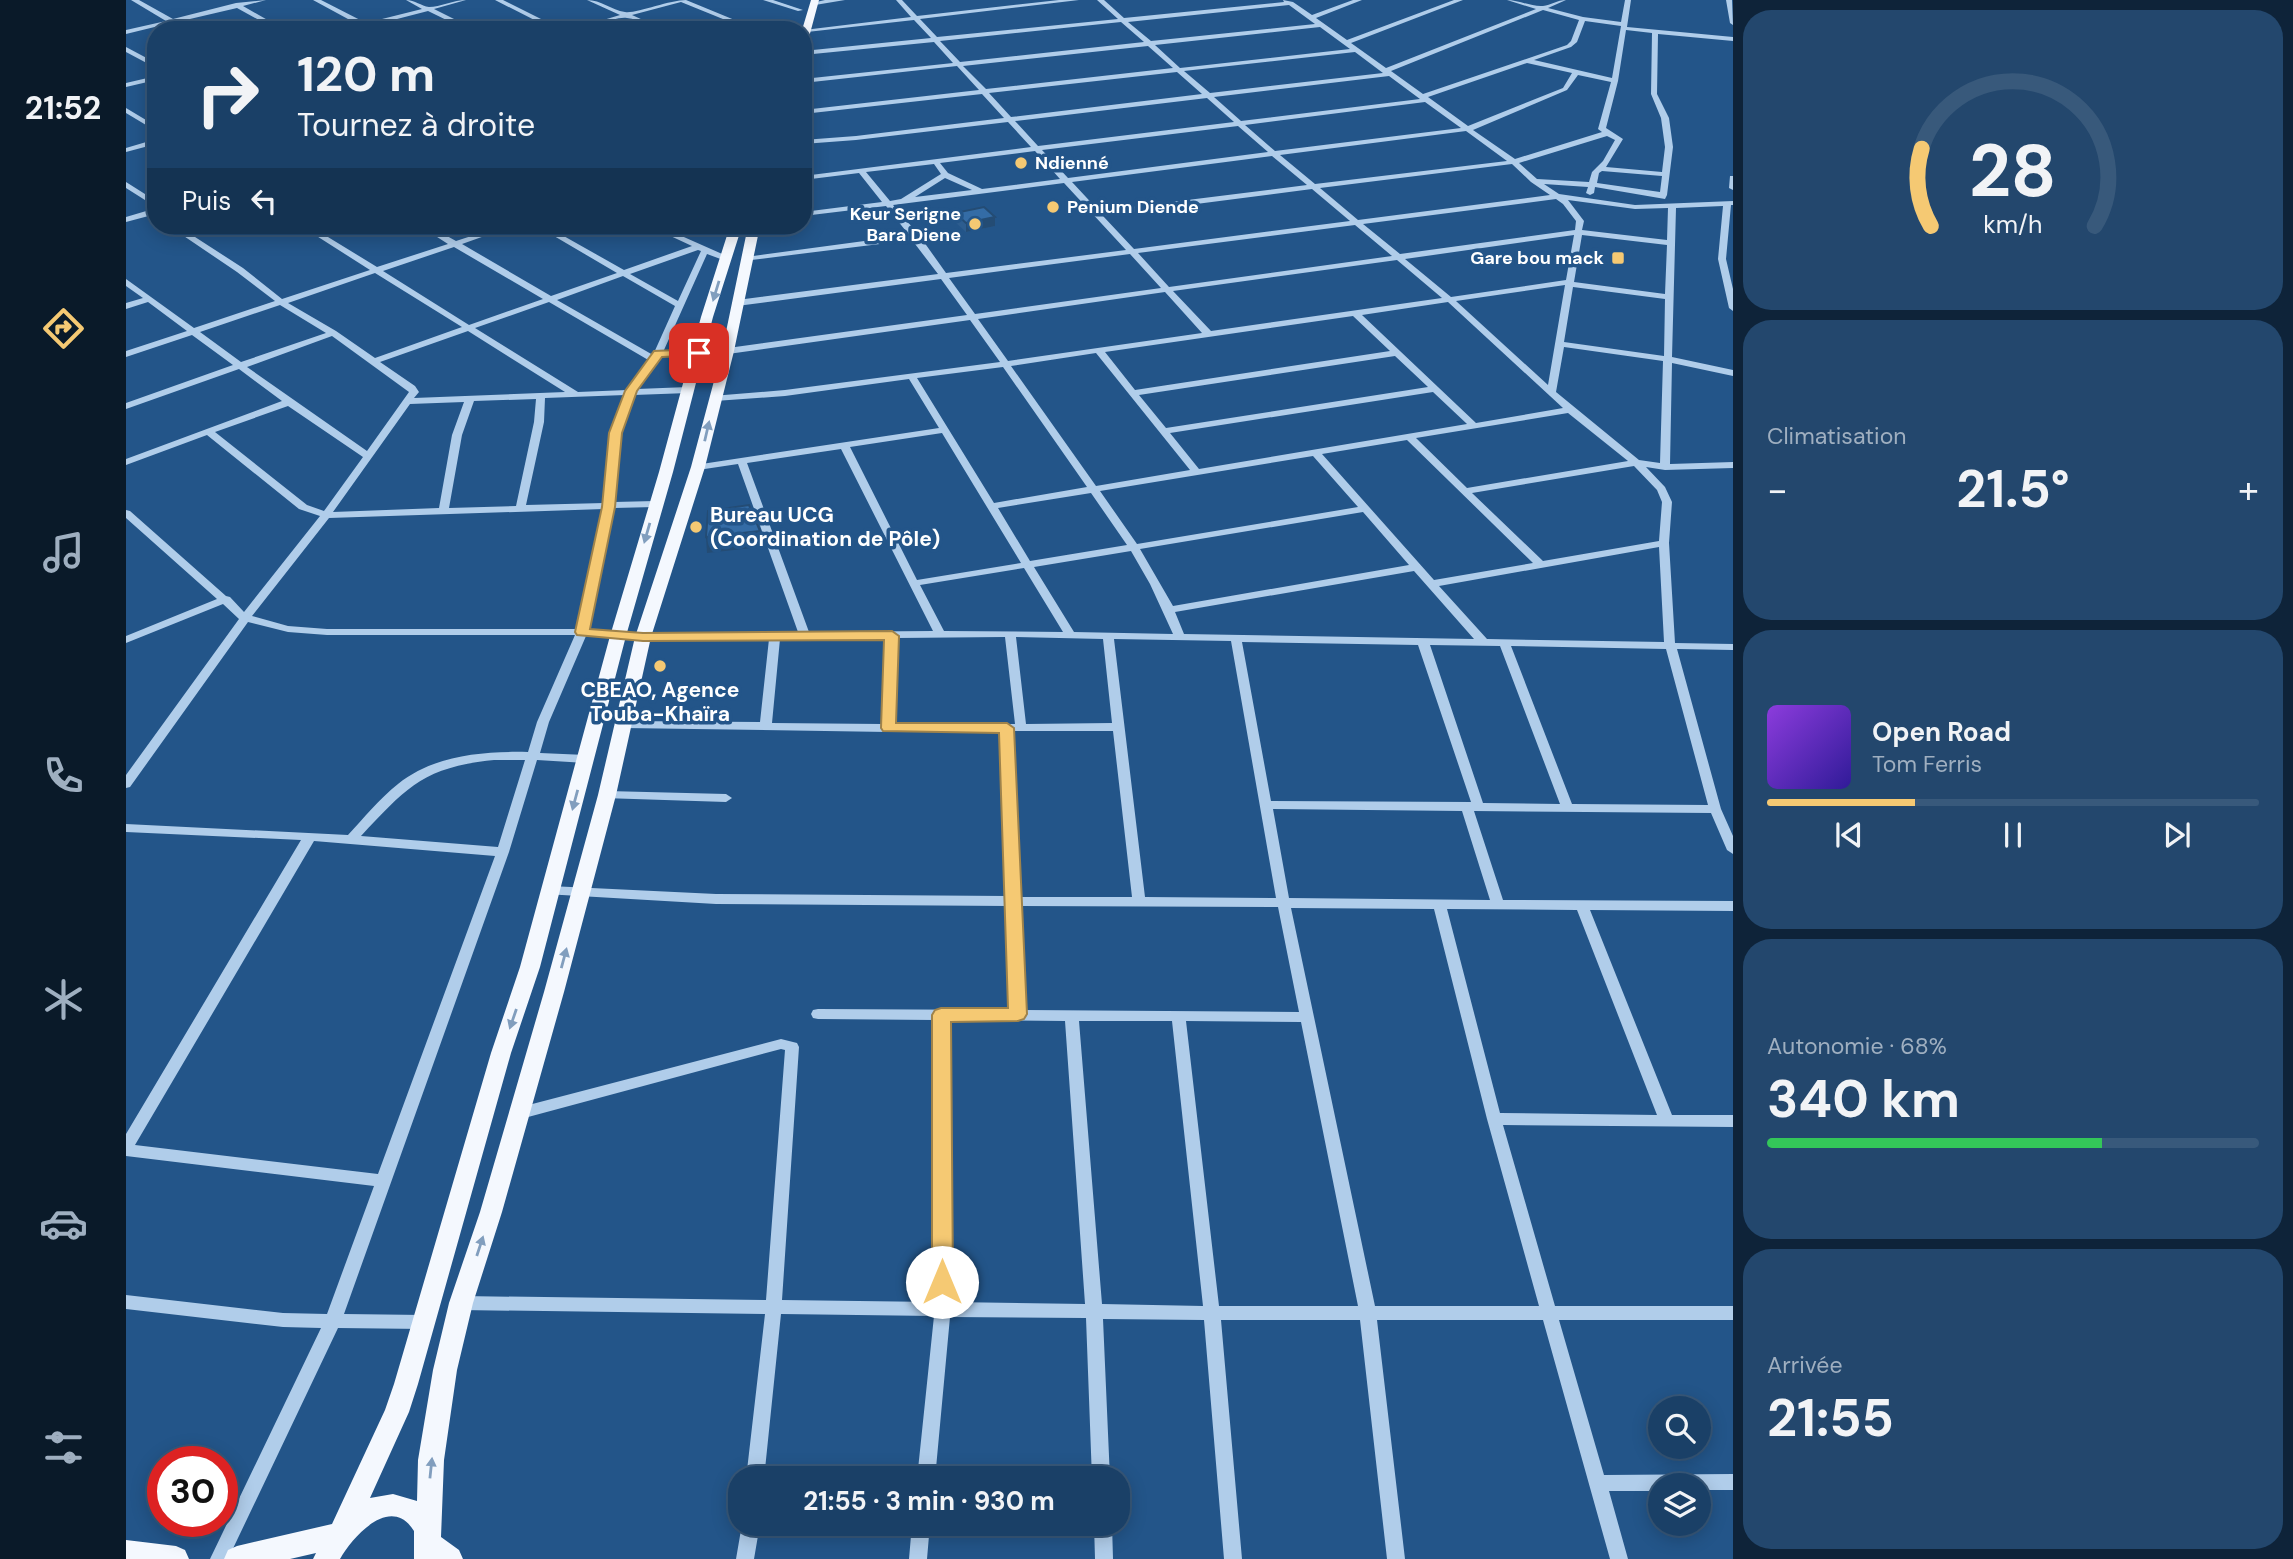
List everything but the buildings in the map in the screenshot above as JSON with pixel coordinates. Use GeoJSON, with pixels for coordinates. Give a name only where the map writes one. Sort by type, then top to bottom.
{"type":"FeatureCollection","features":[{"type":"Feature","properties":{"kind":"main road"},"geometry":{"type":"LineString","coordinates":[[806,21],[815,2]]}},
{"type":"Feature","properties":{"kind":"main road"},"geometry":{"type":"LineString","coordinates":[[326,1559],[342,1532],[373,1458],[397,1412],[501,1053],[530,967],[618,636],[733,235]]}},
{"type":"Feature","properties":{"kind":"main road"},"geometry":{"type":"LineString","coordinates":[[428,1547],[431,1460],[445,1370],[461,1303],[491,1212],[581,893],[607,796],[643,637],[698,467],[728,351],[752,235]]}},
{"type":"Feature","properties":{"kind":"main road"},"geometry":{"type":"LineString","coordinates":[[237,1559],[342,1532],[365,1512],[395,1506],[413,1511],[420,1517],[428,1547],[450,1559]]}},
{"type":"Feature","properties":{"kind":"main road"},"geometry":{"type":"LineString","coordinates":[[126,1553],[176,1559]]}},
{"type":"Feature","properties":{"kind":"street"},"geometry":{"type":"LineString","coordinates":[[134,0],[171,21],[263,0]]}},
{"type":"Feature","properties":{"kind":"street"},"geometry":{"type":"LineString","coordinates":[[226,0],[266,21]]}},
{"type":"Feature","properties":{"kind":"street"},"geometry":{"type":"LineString","coordinates":[[316,0],[357,21]]}},
{"type":"Feature","properties":{"kind":"street"},"geometry":{"type":"LineString","coordinates":[[409,0],[454,21]]}},
{"type":"Feature","properties":{"kind":"street"},"geometry":{"type":"LineString","coordinates":[[381,21],[463,0]]}},
{"type":"Feature","properties":{"kind":"street"},"geometry":{"type":"LineString","coordinates":[[498,0],[542,21]]}},
{"type":"Feature","properties":{"kind":"street"},"geometry":{"type":"LineString","coordinates":[[590,0],[640,21]]}},
{"type":"Feature","properties":{"kind":"street"},"geometry":{"type":"LineString","coordinates":[[605,21],[681,0],[734,21]]}},
{"type":"Feature","properties":{"kind":"street"},"geometry":{"type":"LineString","coordinates":[[766,0],[802,5]]}},
{"type":"Feature","properties":{"kind":"street"},"geometry":{"type":"LineString","coordinates":[[815,2],[842,0]]}},
{"type":"Feature","properties":{"kind":"street"},"geometry":{"type":"LineString","coordinates":[[899,0],[1209,334]]}},
{"type":"Feature","properties":{"kind":"street"},"geometry":{"type":"LineString","coordinates":[[812,29],[1076,0]]}},
{"type":"Feature","properties":{"kind":"street"},"geometry":{"type":"LineString","coordinates":[[1100,0],[1275,155],[1449,299],[1570,410],[1636,463],[1661,489],[1667,502],[1664,543],[1671,645],[1715,809],[1733,850]]}},
{"type":"Feature","properties":{"kind":"street"},"geometry":{"type":"LineString","coordinates":[[1311,18],[1359,0]]}},
{"type":"Feature","properties":{"kind":"street"},"geometry":{"type":"LineString","coordinates":[[1345,43],[1460,0]]}},
{"type":"Feature","properties":{"kind":"street"},"geometry":{"type":"LineString","coordinates":[[1510,0],[1583,19],[1655,32],[1733,39]]}},
{"type":"Feature","properties":{"kind":"street"},"geometry":{"type":"LineString","coordinates":[[812,141],[1011,120],[1387,73],[1563,0]]}},
{"type":"Feature","properties":{"kind":"street"},"geometry":{"type":"LineString","coordinates":[[1602,169],[1619,139],[1602,129],[1615,81],[1628,0]]}},
{"type":"Feature","properties":{"kind":"street"},"geometry":{"type":"LineString","coordinates":[[1730,0],[1733,23]]}},
{"type":"Feature","properties":{"kind":"street"},"geometry":{"type":"LineString","coordinates":[[812,52],[1288,1],[1514,162],[1566,202],[1580,221],[1552,391]]}},
{"type":"Feature","properties":{"kind":"street"},"geometry":{"type":"LineString","coordinates":[[812,177],[1244,125],[1425,99],[1573,44],[1583,19]]}},
{"type":"Feature","properties":{"kind":"street"},"geometry":{"type":"LineString","coordinates":[[812,80],[1320,25]]}},
{"type":"Feature","properties":{"kind":"street"},"geometry":{"type":"LineString","coordinates":[[126,32],[147,27]]}},
{"type":"Feature","properties":{"kind":"street"},"geometry":{"type":"LineString","coordinates":[[1655,32],[1654,94],[1665,118],[1669,147],[1662,195],[1659,196],[1676,207]]}},
{"type":"Feature","properties":{"kind":"street"},"geometry":{"type":"LineString","coordinates":[[126,49],[147,61]]}},
{"type":"Feature","properties":{"kind":"street"},"geometry":{"type":"LineString","coordinates":[[812,111],[1355,50]]}},
{"type":"Feature","properties":{"kind":"street"},"geometry":{"type":"LineString","coordinates":[[1528,61],[1615,81]]}},
{"type":"Feature","properties":{"kind":"street"},"geometry":{"type":"LineString","coordinates":[[812,213],[1468,129],[1565,89],[1576,73]]}},
{"type":"Feature","properties":{"kind":"street"},"geometry":{"type":"LineString","coordinates":[[126,85],[147,80]]}},
{"type":"Feature","properties":{"kind":"street"},"geometry":{"type":"LineString","coordinates":[[126,110],[147,123]]}},
{"type":"Feature","properties":{"kind":"street"},"geometry":{"type":"LineString","coordinates":[[1097,214],[1514,162],[1608,133]]}},
{"type":"Feature","properties":{"kind":"street"},"geometry":{"type":"LineString","coordinates":[[126,150],[147,144]]}},
{"type":"Feature","properties":{"kind":"street"},"geometry":{"type":"LineString","coordinates":[[936,162],[945,175],[982,191]]}},
{"type":"Feature","properties":{"kind":"street"},"geometry":{"type":"LineString","coordinates":[[1590,200],[1596,172],[1602,169],[1665,174]]}},
{"type":"Feature","properties":{"kind":"street"},"geometry":{"type":"LineString","coordinates":[[860,171],[916,237],[1093,490],[1170,610],[1180,638]]}},
{"type":"Feature","properties":{"kind":"street"},"geometry":{"type":"LineString","coordinates":[[902,202],[945,175]]}},
{"type":"Feature","properties":{"kind":"street"},"geometry":{"type":"LineString","coordinates":[[1733,178],[1733,188]]}},
{"type":"Feature","properties":{"kind":"street"},"geometry":{"type":"LineString","coordinates":[[1534,180],[1662,195]]}},
{"type":"Feature","properties":{"kind":"street"},"geometry":{"type":"LineString","coordinates":[[126,184],[147,204]]}},
{"type":"Feature","properties":{"kind":"street"},"geometry":{"type":"LineString","coordinates":[[737,303],[1558,196],[1635,207],[1730,203],[1729,236],[1722,259],[1733,308]]}},
{"type":"Feature","properties":{"kind":"street"},"geometry":{"type":"LineString","coordinates":[[1665,467],[1669,243],[1676,207]]}},
{"type":"Feature","properties":{"kind":"street"},"geometry":{"type":"LineString","coordinates":[[126,220],[147,213]]}},
{"type":"Feature","properties":{"kind":"street"},"geometry":{"type":"LineString","coordinates":[[728,351],[1578,232],[1669,243]]}},
{"type":"Feature","properties":{"kind":"street"},"geometry":{"type":"LineString","coordinates":[[126,785],[245,618],[326,515],[414,392],[374,361],[281,302],[240,270],[187,235]]}},
{"type":"Feature","properties":{"kind":"street"},"geometry":{"type":"LineString","coordinates":[[320,235],[575,394]]}},
{"type":"Feature","properties":{"kind":"street"},"geometry":{"type":"LineString","coordinates":[[440,235],[549,299],[657,357],[699,353]]}},
{"type":"Feature","properties":{"kind":"street"},"geometry":{"type":"LineString","coordinates":[[126,354],[482,235]]}},
{"type":"Feature","properties":{"kind":"street"},"geometry":{"type":"LineString","coordinates":[[557,235],[681,306]]}},
{"type":"Feature","properties":{"kind":"street"},"geometry":{"type":"LineString","coordinates":[[673,235],[726,259]]}},
{"type":"Feature","properties":{"kind":"street"},"geometry":{"type":"LineString","coordinates":[[746,259],[916,237]]}},
{"type":"Feature","properties":{"kind":"street"},"geometry":{"type":"LineString","coordinates":[[374,361],[702,248]]}},
{"type":"Feature","properties":{"kind":"street"},"geometry":{"type":"LineString","coordinates":[[219,1559],[331,1323],[503,852],[534,757],[542,722],[582,632],[609,507],[615,433],[631,391],[657,357],[673,317],[681,306],[702,248]]}},
{"type":"Feature","properties":{"kind":"street"},"geometry":{"type":"LineString","coordinates":[[126,282],[289,402],[367,455]]}},
{"type":"Feature","properties":{"kind":"street"},"geometry":{"type":"LineString","coordinates":[[715,398],[785,393],[1005,364],[1569,283],[1668,297]]}},
{"type":"Feature","properties":{"kind":"street"},"geometry":{"type":"LineString","coordinates":[[126,306],[149,299]]}},
{"type":"Feature","properties":{"kind":"street"},"geometry":{"type":"LineString","coordinates":[[1355,313],[1474,426]]}},
{"type":"Feature","properties":{"kind":"street"},"geometry":{"type":"LineString","coordinates":[[126,406],[333,333]]}},
{"type":"Feature","properties":{"kind":"street"},"geometry":{"type":"LineString","coordinates":[[1559,344],[1667,359],[1733,373]]}},
{"type":"Feature","properties":{"kind":"street"},"geometry":{"type":"LineString","coordinates":[[1099,351],[1197,473]]}},
{"type":"Feature","properties":{"kind":"street"},"geometry":{"type":"LineString","coordinates":[[1133,393],[1398,353]]}},
{"type":"Feature","properties":{"kind":"street"},"geometry":{"type":"LineString","coordinates":[[912,376],[1071,636]]}},
{"type":"Feature","properties":{"kind":"street"},"geometry":{"type":"LineString","coordinates":[[1162,431],[1434,389]]}},
{"type":"Feature","properties":{"kind":"street"},"geometry":{"type":"LineString","coordinates":[[408,401],[688,390]]}},
{"type":"Feature","properties":{"kind":"street"},"geometry":{"type":"LineString","coordinates":[[520,510],[539,422],[541,395]]}},
{"type":"Feature","properties":{"kind":"street"},"geometry":{"type":"LineString","coordinates":[[443,512],[457,435],[470,398]]}},
{"type":"Feature","properties":{"kind":"street"},"geometry":{"type":"LineString","coordinates":[[126,462],[289,402]]}},
{"type":"Feature","properties":{"kind":"street"},"geometry":{"type":"LineString","coordinates":[[992,506],[1570,410]]}},
{"type":"Feature","properties":{"kind":"street"},"geometry":{"type":"LineString","coordinates":[[698,467],[946,430]]}},
{"type":"Feature","properties":{"kind":"street"},"geometry":{"type":"LineString","coordinates":[[209,432],[303,507],[326,515],[655,504]]}},
{"type":"Feature","properties":{"kind":"street"},"geometry":{"type":"LineString","coordinates":[[1410,438],[1540,564]]}},
{"type":"Feature","properties":{"kind":"street"},"geometry":{"type":"LineString","coordinates":[[844,445],[940,635]]}},
{"type":"Feature","properties":{"kind":"street"},"geometry":{"type":"LineString","coordinates":[[1317,454],[1484,643]]}},
{"type":"Feature","properties":{"kind":"street"},"geometry":{"type":"LineString","coordinates":[[741,460],[804,635]]}},
{"type":"Feature","properties":{"kind":"street"},"geometry":{"type":"LineString","coordinates":[[1465,491],[1636,463],[1665,467],[1733,465]]}},
{"type":"Feature","properties":{"kind":"street"},"geometry":{"type":"LineString","coordinates":[[916,583],[1365,509]]}},
{"type":"Feature","properties":{"kind":"street"},"geometry":{"type":"LineString","coordinates":[[126,513],[245,618],[288,629],[327,632],[582,632],[643,637],[1010,634],[1733,647]]}},
{"type":"Feature","properties":{"kind":"street"},"geometry":{"type":"LineString","coordinates":[[1432,584],[1664,543]]}},
{"type":"Feature","properties":{"kind":"street"},"geometry":{"type":"LineString","coordinates":[[1170,610],[1416,567]]}},
{"type":"Feature","properties":{"kind":"street"},"geometry":{"type":"LineString","coordinates":[[126,640],[226,599]]}},
{"type":"Feature","properties":{"kind":"street"},"geometry":{"type":"LineString","coordinates":[[1010,634],[1021,728]]}},
{"type":"Feature","properties":{"kind":"street"},"geometry":{"type":"LineString","coordinates":[[766,726],[775,635]]}},
{"type":"Feature","properties":{"kind":"street"},"geometry":{"type":"LineString","coordinates":[[888,728],[892,636]]}},
{"type":"Feature","properties":{"kind":"street"},"geometry":{"type":"LineString","coordinates":[[1108,637],[1139,903]]}},
{"type":"Feature","properties":{"kind":"street"},"geometry":{"type":"LineString","coordinates":[[1236,640],[1284,905],[1368,1314],[1396,1559]]}},
{"type":"Feature","properties":{"kind":"street"},"geometry":{"type":"LineString","coordinates":[[1423,642],[1472,805],[1498,905]]}},
{"type":"Feature","properties":{"kind":"street"},"geometry":{"type":"LineString","coordinates":[[1504,643],[1567,806]]}},
{"type":"Feature","properties":{"kind":"street"},"geometry":{"type":"LineString","coordinates":[[624,724],[888,728],[1117,727]]}},
{"type":"Feature","properties":{"kind":"street"},"geometry":{"type":"LineString","coordinates":[[1007,728],[1018,1014]]}},
{"type":"Feature","properties":{"kind":"street"},"geometry":{"type":"LineString","coordinates":[[351,839],[408,783],[431,769],[476,758],[586,759]]}},
{"type":"Feature","properties":{"kind":"street"},"geometry":{"type":"LineString","coordinates":[[607,796],[726,799]]}},
{"type":"Feature","properties":{"kind":"street"},"geometry":{"type":"LineString","coordinates":[[1266,806],[1472,805],[1715,809]]}},
{"type":"Feature","properties":{"kind":"street"},"geometry":{"type":"LineString","coordinates":[[126,828],[310,836],[503,852]]}},
{"type":"Feature","properties":{"kind":"street"},"geometry":{"type":"LineString","coordinates":[[310,836],[126,1149],[381,1181]]}},
{"type":"Feature","properties":{"kind":"street"},"geometry":{"type":"LineString","coordinates":[[550,891],[716,899],[1733,906]]}},
{"type":"Feature","properties":{"kind":"street"},"geometry":{"type":"LineString","coordinates":[[1439,904],[1494,1119],[1619,1559]]}},
{"type":"Feature","properties":{"kind":"street"},"geometry":{"type":"LineString","coordinates":[[1582,906],[1667,1120]]}},
{"type":"Feature","properties":{"kind":"street"},"geometry":{"type":"LineString","coordinates":[[818,1014],[1306,1017]]}},
{"type":"Feature","properties":{"kind":"street"},"geometry":{"type":"LineString","coordinates":[[927,1466],[943,1309],[941,1015]]}},
{"type":"Feature","properties":{"kind":"street"},"geometry":{"type":"LineString","coordinates":[[1072,1015],[1094,1311],[1100,1466]]}},
{"type":"Feature","properties":{"kind":"street"},"geometry":{"type":"LineString","coordinates":[[1178,1016],[1212,1313],[1233,1559]]}},
{"type":"Feature","properties":{"kind":"street"},"geometry":{"type":"LineString","coordinates":[[517,1114],[781,1044],[792,1046],[774,1306],[756,1466]]}},
{"type":"Feature","properties":{"kind":"street"},"geometry":{"type":"LineString","coordinates":[[1494,1119],[1733,1121]]}},
{"type":"Feature","properties":{"kind":"street"},"geometry":{"type":"LineString","coordinates":[[126,1302],[331,1323],[424,1322]]}},
{"type":"Feature","properties":{"kind":"street"},"geometry":{"type":"LineString","coordinates":[[461,1303],[1212,1313],[1733,1313]]}},
{"type":"Feature","properties":{"kind":"street"},"geometry":{"type":"LineString","coordinates":[[1597,1483],[1733,1482]]}},
{"type":"Feature","properties":{"kind":"street"},"geometry":{"type":"LineString","coordinates":[[745,1559],[749,1536]]}},
{"type":"Feature","properties":{"kind":"street"},"geometry":{"type":"LineString","coordinates":[[918,1559],[920,1536]]}},
{"type":"Feature","properties":{"kind":"street"},"geometry":{"type":"LineString","coordinates":[[1103,1536],[1104,1559]]}},
{"type":"Feature","properties":{"kind":"place","name":"Ndienné"},"geometry":{"type":"Point","coordinates":[1021,163]}},
{"type":"Feature","properties":{"kind":"place","name":"Penium Diende"},"geometry":{"type":"Point","coordinates":[1053,207]}},
{"type":"Feature","properties":{"kind":"place","name":"Keur Serigne Bara Diene"},"geometry":{"type":"Point","coordinates":[975,224]}},
{"type":"Feature","properties":{"kind":"place","name":"Gare bou mack"},"geometry":{"type":"Point","coordinates":[1618,258]}},
{"type":"Feature","properties":{"kind":"place","name":"Bureau UCG (Coordination de Pôle)"},"geometry":{"type":"Point","coordinates":[696,527]}},
{"type":"Feature","properties":{"kind":"place","name":"CBEAO, Agence Touba-Khaïra"},"geometry":{"type":"Point","coordinates":[660,666]}},
{"type":"Feature","properties":{"kind":"route"},"geometry":{"type":"LineString","coordinates":[[699,353],[658,354],[631,391],[615,433],[609,507],[582,632],[643,637],[892,636],[888,728],[1007,728],[1018,1014],[941,1015],[942,1282]]}}]}
